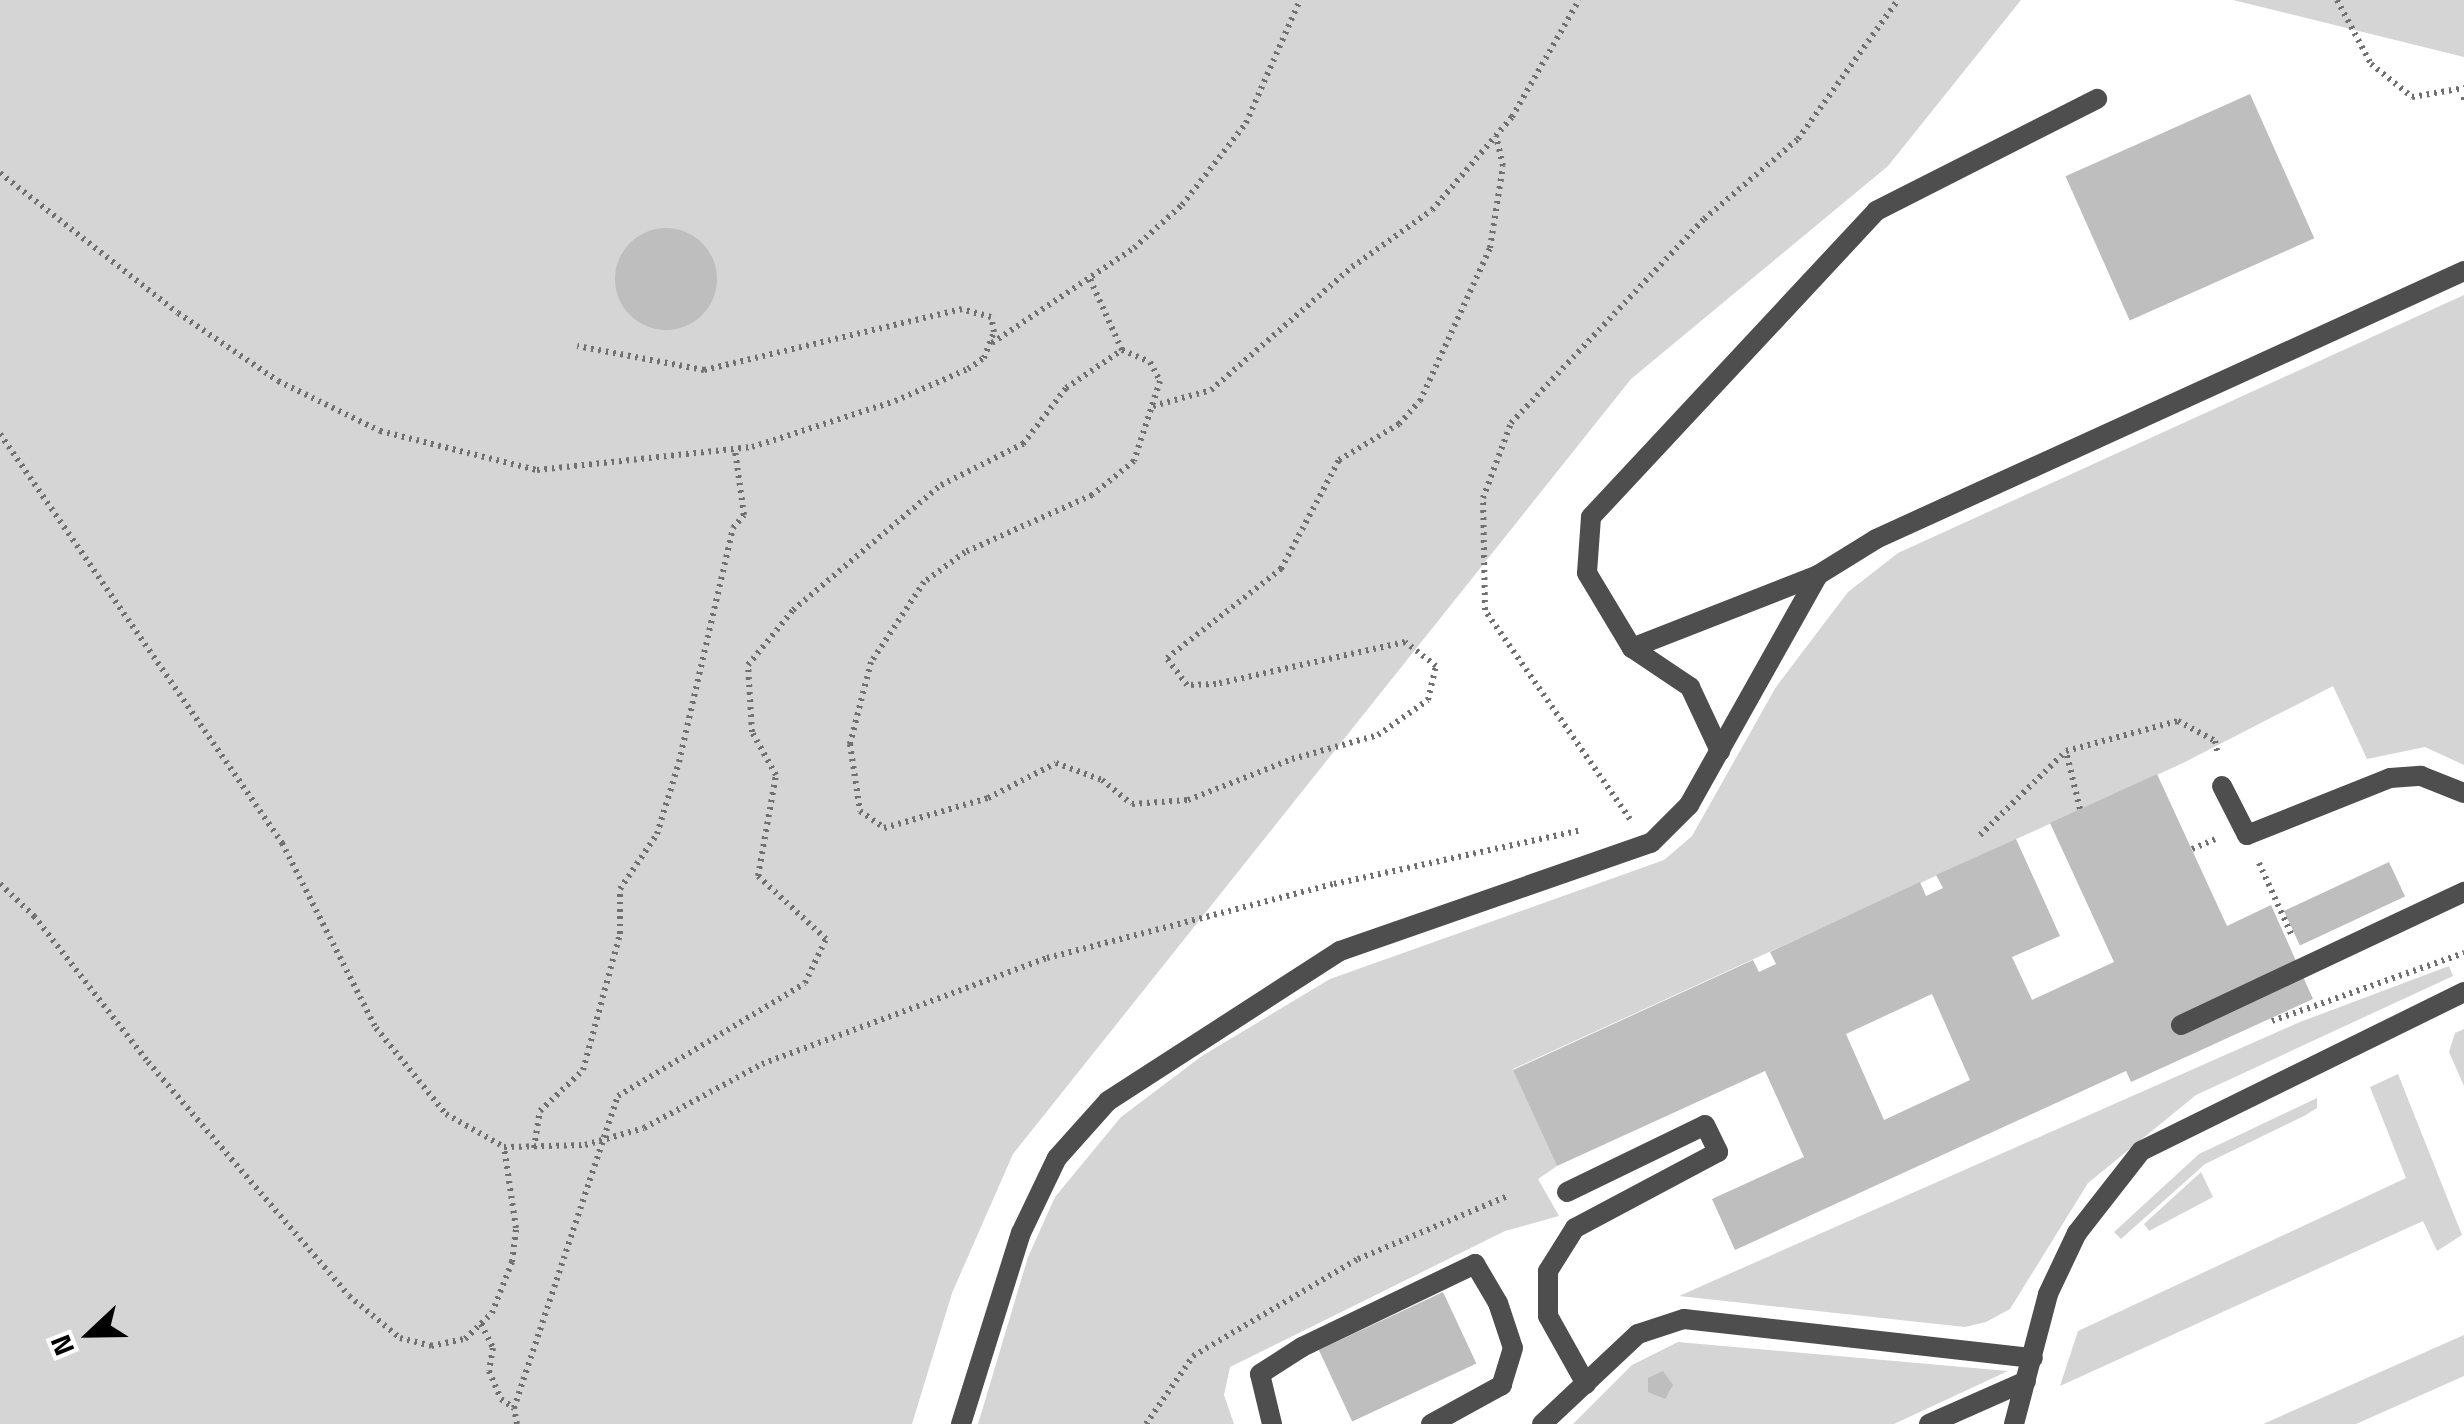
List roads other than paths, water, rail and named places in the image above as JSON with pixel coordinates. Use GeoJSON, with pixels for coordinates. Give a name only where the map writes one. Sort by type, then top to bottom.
{"type":"FeatureCollection","features":[{"type":"Feature","properties":{"kind":"street"},"geometry":{"type":"LineString","coordinates":[[1720,751],[1690,688],[1632,648],[1587,574],[1591,517],[1876,211],[2098,100]]}},
{"type":"Feature","properties":{"kind":"street"},"geometry":{"type":"LineString","coordinates":[[1632,648],[1818,575],[1876,539],[2464,271]]}},
{"type":"Feature","properties":{"kind":"street"},"geometry":{"type":"LineString","coordinates":[[961,1424],[1021,1233],[1057,1158],[1108,1100],[1340,951],[1603,864],[1650,843],[1690,805],[1818,575]]}},
{"type":"Feature","properties":{"kind":"street"},"geometry":{"type":"LineString","coordinates":[[2222,786],[2247,835],[2390,778],[2420,776],[2464,793]]}},
{"type":"Feature","properties":{"kind":"street"},"geometry":{"type":"LineString","coordinates":[[2181,1025],[2464,892]]}},
{"type":"Feature","properties":{"kind":"street"},"geometry":{"type":"LineString","coordinates":[[2014,1424],[2048,1294],[2077,1233],[2141,1151],[2464,992]]}},
{"type":"Feature","properties":{"kind":"street"},"geometry":{"type":"LineString","coordinates":[[1567,1192],[1705,1125],[1718,1152],[1575,1228],[1548,1271],[1548,1316],[1586,1384]]}},
{"type":"Feature","properties":{"kind":"street"},"geometry":{"type":"LineString","coordinates":[[1272,1424],[1260,1374],[1302,1347],[1475,1264],[1498,1303],[1513,1348],[1502,1385],[1431,1424]]}},
{"type":"Feature","properties":{"kind":"street"},"geometry":{"type":"LineString","coordinates":[[1542,1424],[1638,1334],[1684,1319],[2032,1358]]}},
{"type":"Feature","properties":{"kind":"street"},"geometry":{"type":"LineString","coordinates":[[1929,1424],[2026,1382]]}}]}
